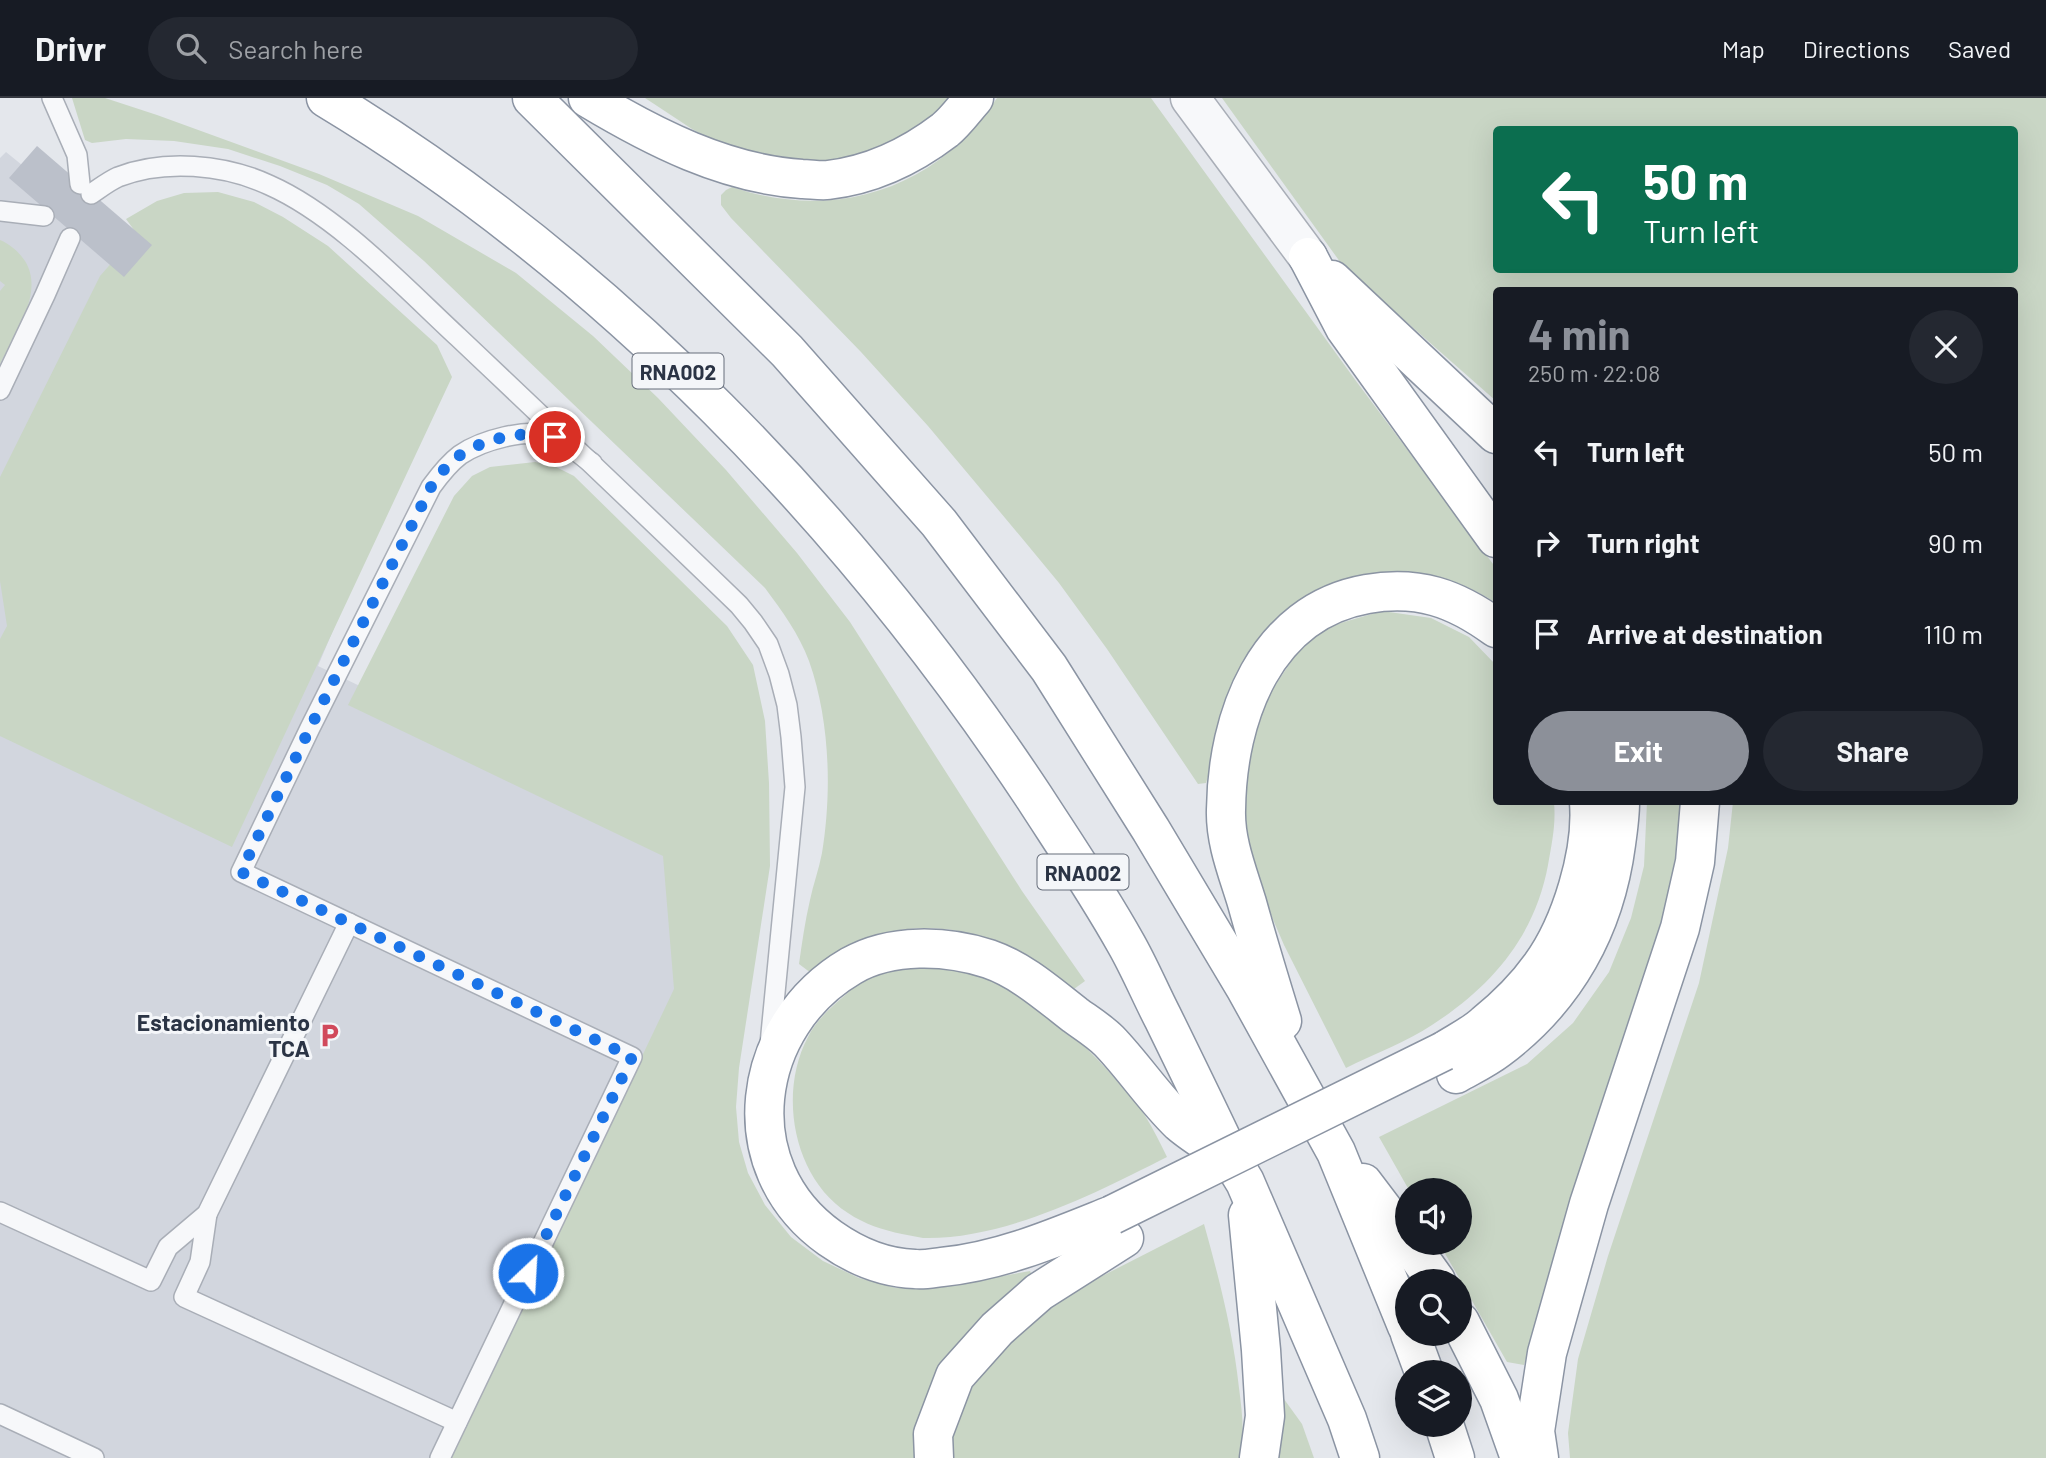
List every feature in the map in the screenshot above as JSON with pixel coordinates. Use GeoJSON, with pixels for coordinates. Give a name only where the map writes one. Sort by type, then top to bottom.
{"type":"FeatureCollection","features":[{"type":"Feature","properties":{"kind":"highway","name":"RNA002"},"geometry":{"type":"LineString","coordinates":[[326,98],[451,180],[568,270],[648,341],[810,507],[937,659],[999,745],[1086,876],[1126,943],[1238,1170],[1347,1419],[1360,1458]]}},
{"type":"Feature","properties":{"kind":"highway","name":"RNA002"},"geometry":{"type":"LineString","coordinates":[[532,98],[788,351],[939,523],[1048,668],[1151,830],[1246,989],[1336,1152],[1395,1297]]}},
{"type":"Feature","properties":{"kind":"highway"},"geometry":{"type":"LineString","coordinates":[[588,98],[642,130],[732,166],[781,178],[826,180],[864,173],[900,159],[946,129],[974,98]]}},
{"type":"Feature","properties":{"kind":"highway"},"geometry":{"type":"LineString","coordinates":[[1308,257],[1493,431]]}},
{"type":"Feature","properties":{"kind":"highway"},"geometry":{"type":"LineString","coordinates":[[1308,257],[1493,489]]}},
{"type":"Feature","properties":{"kind":"highway"},"geometry":{"type":"LineString","coordinates":[[1308,257],[1345,328],[1493,534]]}},
{"type":"Feature","properties":{"kind":"highway"},"geometry":{"type":"LineString","coordinates":[[1305,1097],[1231,850],[1227,826],[1228,769],[1236,729],[1248,692],[1270,654],[1291,630],[1324,606],[1350,597],[1382,591],[1412,590],[1449,599],[1493,626]]}},
{"type":"Feature","properties":{"kind":"highway"},"geometry":{"type":"LineString","coordinates":[[1450,1062],[1483,1026],[1518,994],[1543,964],[1577,893],[1587,849],[1589,805]]}},
{"type":"Feature","properties":{"kind":"highway"},"geometry":{"type":"LineString","coordinates":[[934,1458],[933,1434],[956,1376],[997,1329],[1118,1226],[1450,1062],[1497,1050],[1534,1017],[1564,982],[1588,943],[1605,900],[1614,857],[1620,805]]}},
{"type":"Feature","properties":{"kind":"highway"},"geometry":{"type":"LineString","coordinates":[[1539,1458],[1535,1432],[1547,1353],[1589,1204],[1680,928],[1695,862],[1700,805]]}},
{"type":"Feature","properties":{"kind":"highway"},"geometry":{"type":"LineString","coordinates":[[1118,1226],[1045,1242],[989,1260],[915,1269],[879,1263],[846,1249],[819,1230],[797,1207],[780,1182],[768,1153],[764,1128],[764,1098],[772,1064],[786,1032],[802,1008],[825,985],[852,965],[886,953],[920,949],[956,951],[990,960],[1026,977],[1107,1040],[1181,1124],[1238,1170],[1261,1350],[1265,1416],[1259,1458]]}},
{"type":"Feature","properties":{"kind":"highway"},"geometry":{"type":"LineString","coordinates":[[1336,1152],[1395,1225]]}},
{"type":"Feature","properties":{"kind":"highway"},"geometry":{"type":"LineString","coordinates":[[1472,1346],[1499,1399],[1520,1458]]}},
{"type":"Feature","properties":{"kind":"highway"},"geometry":{"type":"LineString","coordinates":[[1448,1437],[1455,1458]]}},
{"type":"Feature","properties":{"kind":"street"},"geometry":{"type":"LineString","coordinates":[[1190,98],[1308,257]]}},
{"type":"Feature","properties":{"kind":"lane"},"geometry":{"type":"LineString","coordinates":[[52,98],[77,155],[86,189],[145,169],[180,166],[237,174],[267,184],[300,201],[376,260],[592,463],[754,622],[768,644],[782,684],[787,705],[794,788],[764,1098]]}},
{"type":"Feature","properties":{"kind":"lane"},"geometry":{"type":"LineString","coordinates":[[0,211],[44,216]]}},
{"type":"Feature","properties":{"kind":"lane"},"geometry":{"type":"LineString","coordinates":[[0,390],[69,238]]}},
{"type":"Feature","properties":{"kind":"lane"},"geometry":{"type":"LineString","coordinates":[[440,1458],[632,1057],[241,872],[431,487],[443,470],[460,455],[481,444],[516,434],[537,433],[555,437],[592,463]]}},
{"type":"Feature","properties":{"kind":"lane"},"geometry":{"type":"LineString","coordinates":[[349,923],[207,1214],[200,1262],[184,1297],[457,1422]]}},
{"type":"Feature","properties":{"kind":"lane"},"geometry":{"type":"LineString","coordinates":[[0,1212],[151,1281],[167,1247],[207,1214]]}},
{"type":"Feature","properties":{"kind":"lane"},"geometry":{"type":"LineString","coordinates":[[0,1414],[94,1458]]}},
{"type":"Feature","properties":{"kind":"shaded area"},"geometry":{"type":"Polygon","coordinates":[[[6,152],[76,209],[432,396],[318,666],[364,688],[749,787],[681,1205],[811,1458],[0,1458],[0,158],[6,152]]]}},
{"type":"Feature","properties":{"kind":"green space"},"geometry":{"type":"Polygon","coordinates":[[[72,98],[105,98],[157,115],[319,174],[418,216],[516,273],[593,336],[658,398],[726,470],[797,553],[850,622],[1022,891],[1085,981],[1074,989],[1040,964],[1015,950],[971,933],[947,929],[901,930],[878,935],[850,947],[811,973],[799,964],[825,830],[828,781],[825,732],[816,684],[805,651],[790,623],[765,588],[424,261],[359,204],[327,185],[228,149],[174,141],[126,139],[92,143],[85,140],[72,98]]]}},
{"type":"Feature","properties":{"kind":"green space"},"geometry":{"type":"Polygon","coordinates":[[[645,98],[960,98],[939,122],[845,164],[783,163],[710,139],[645,98]]]}},
{"type":"Feature","properties":{"kind":"green space"},"geometry":{"type":"Polygon","coordinates":[[[997,98],[1151,98],[1356,381],[1493,564],[1493,601],[1451,581],[1400,572],[1332,584],[1291,606],[1274,621],[1255,647],[1222,720],[1206,783],[1198,784],[1059,583],[928,426],[721,205],[721,195],[732,187],[770,197],[808,201],[845,198],[880,190],[914,176],[945,156],[973,130],[997,98]]]}},
{"type":"Feature","properties":{"kind":"green space"},"geometry":{"type":"Polygon","coordinates":[[[1222,98],[2046,98],[2046,1458],[1570,1458],[1568,1433],[1578,1359],[1608,1256],[1699,983],[1728,848],[1733,805],[2018,805],[2018,287],[1493,287],[1493,398],[1343,266],[1222,98]]]}},
{"type":"Feature","properties":{"kind":"green space"},"geometry":{"type":"Polygon","coordinates":[[[218,192],[254,202],[328,246],[437,345],[452,377],[232,847],[0,736],[0,639],[7,626],[0,581],[0,477],[100,276],[137,234],[126,219],[157,201],[184,193],[218,192]]]}},
{"type":"Feature","properties":{"kind":"green space"},"geometry":{"type":"Polygon","coordinates":[[[0,240],[20,254],[25,261],[32,287],[25,314],[0,364],[0,291],[5,285],[0,281],[0,240]]]}},
{"type":"Feature","properties":{"kind":"green space"},"geometry":{"type":"Polygon","coordinates":[[[535,462],[554,466],[574,476],[727,626],[753,665],[765,721],[770,866],[739,1068],[736,1107],[739,1142],[748,1173],[765,1205],[791,1237],[823,1261],[859,1278],[896,1288],[935,1288],[1030,1271],[1035,1282],[919,1458],[451,1458],[674,989],[663,856],[348,705],[454,496],[472,476],[490,467],[535,462]]]}},
{"type":"Feature","properties":{"kind":"green space"},"geometry":{"type":"Polygon","coordinates":[[[1382,611],[1431,618],[1469,637],[1493,662],[1493,805],[1554,805],[1554,826],[1542,891],[1533,914],[1508,957],[1474,994],[1454,1010],[1401,1042],[1346,1068],[1284,945],[1250,866],[1244,822],[1244,785],[1249,750],[1260,716],[1274,687],[1301,647],[1327,627],[1382,611]]]}},
{"type":"Feature","properties":{"kind":"green space"},"geometry":{"type":"Polygon","coordinates":[[[1647,805],[1688,805],[1682,861],[1524,1365],[1507,1362],[1472,1301],[1472,1269],[1454,1269],[1446,1255],[1472,1255],[1472,1178],[1402,1178],[1379,1137],[1527,1064],[1573,1023],[1609,972],[1631,918],[1644,866],[1647,805]]]}},
{"type":"Feature","properties":{"kind":"green space"},"geometry":{"type":"Polygon","coordinates":[[[924,965],[995,981],[1016,992],[1060,1024],[1124,1089],[1144,1114],[1167,1157],[1049,1212],[1017,1223],[954,1237],[923,1238],[881,1228],[848,1213],[829,1198],[814,1179],[803,1157],[796,1133],[794,1083],[799,1059],[815,1026],[858,983],[882,973],[924,965]]]}},
{"type":"Feature","properties":{"kind":"green space"},"geometry":{"type":"Polygon","coordinates":[[[1204,1224],[1233,1346],[1241,1405],[1240,1458],[951,1458],[952,1426],[967,1382],[1013,1329],[1063,1296],[1204,1224]]]}},
{"type":"Feature","properties":{"kind":"green space"},"geometry":{"type":"Polygon","coordinates":[[[1276,1388],[1302,1424],[1314,1458],[1271,1458],[1276,1388]]]}},
{"type":"Feature","properties":{"kind":"building"},"geometry":{"type":"Polygon","coordinates":[[[37,146],[152,245],[124,277],[9,178],[37,146]]]}},
{"type":"Feature","properties":{"kind":"place","name":"Estacionamiento TCA"},"geometry":{"type":"Point","coordinates":[330,1035]}},
{"type":"Feature","properties":{"kind":"route"},"geometry":{"type":"LineString","coordinates":[[528,1273],[632,1057],[241,872],[431,487],[443,470],[460,455],[481,444],[516,434],[537,433],[555,437]]}}]}
